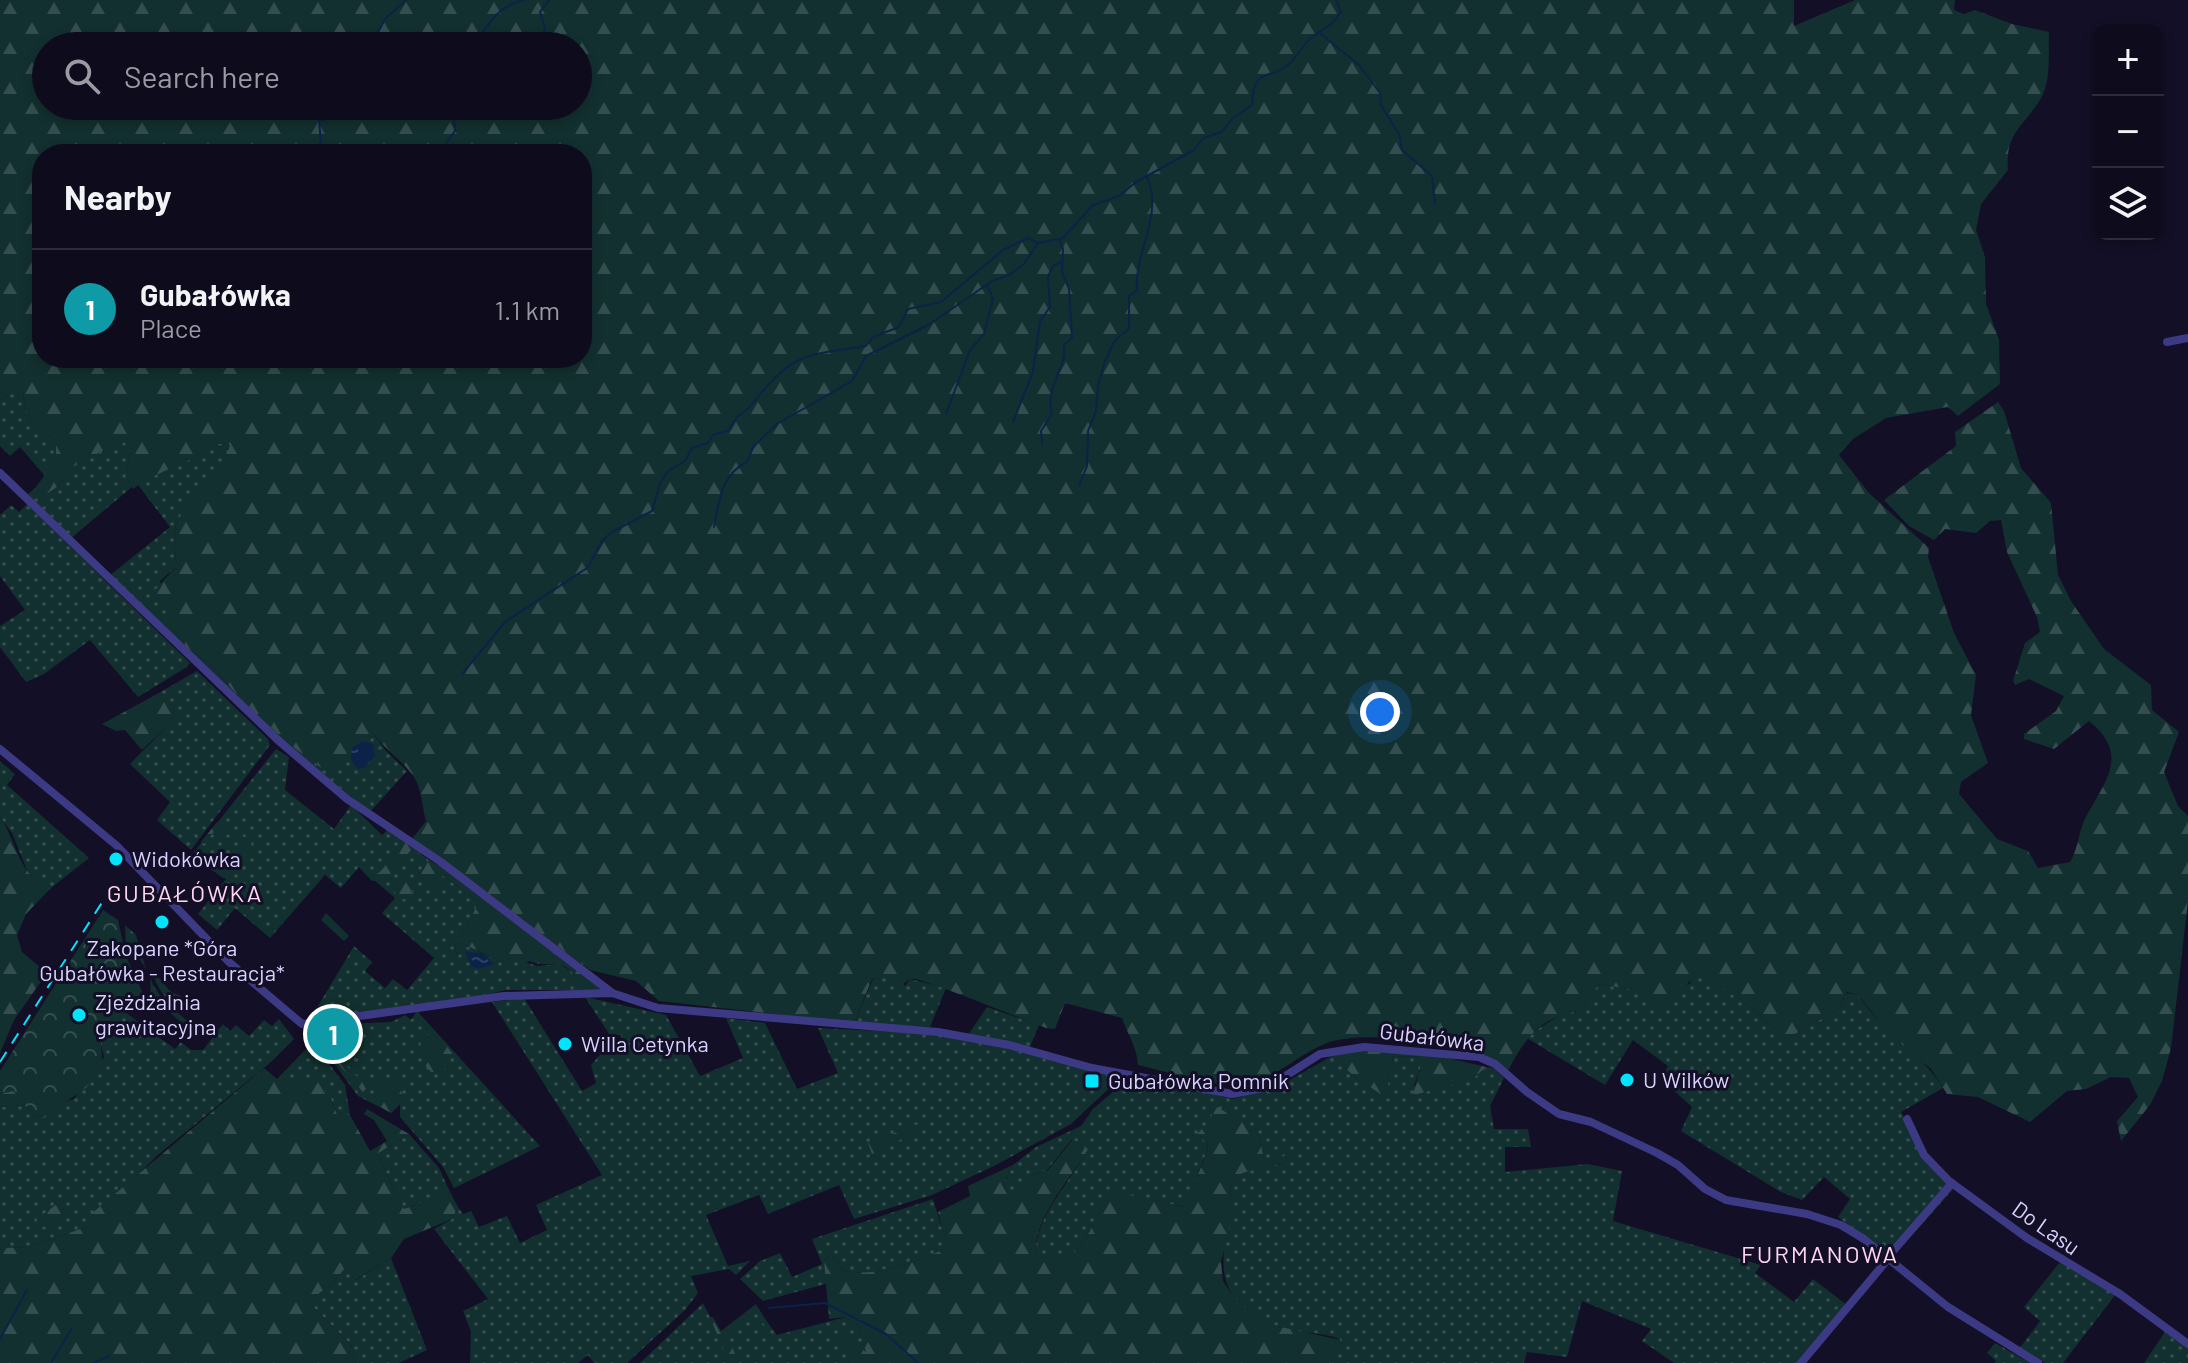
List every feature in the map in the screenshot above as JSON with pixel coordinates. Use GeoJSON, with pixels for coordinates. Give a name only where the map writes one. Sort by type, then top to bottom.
{"type":"FeatureCollection","features":[{"type":"Feature","properties":{"kind":"street"},"geometry":{"type":"LineString","coordinates":[[2167,342],[2188,338]]}},
{"type":"Feature","properties":{"kind":"street","name":"Gubałówka"},"geometry":{"type":"LineString","coordinates":[[0,473],[280,742],[347,799],[441,862],[612,993],[658,1008],[938,1032],[1009,1045],[1092,1068],[1232,1094],[1268,1087],[1320,1054],[1364,1047],[1479,1057],[1495,1064],[1559,1114],[1591,1122],[1657,1153],[1678,1165],[1705,1189],[1726,1200],[1807,1214],[1841,1225],[1961,1316],[2038,1363]]}},
{"type":"Feature","properties":{"kind":"street","name":"Gubałówka"},"geometry":{"type":"LineString","coordinates":[[0,749],[116,845],[229,962],[302,1024],[504,996],[612,993]]}},
{"type":"Feature","properties":{"kind":"street","name":"Do Lasu"},"geometry":{"type":"LineString","coordinates":[[1907,1119],[1924,1155],[1952,1183],[2027,1238],[2081,1274],[2120,1294],[2188,1344]]}},
{"type":"Feature","properties":{"kind":"street"},"geometry":{"type":"LineString","coordinates":[[1801,1363],[1952,1183]]}},
{"type":"Feature","properties":{"kind":"green space"},"geometry":{"type":"Polygon","coordinates":[[[0,0],[1794,0],[1794,26],[1855,0],[1955,0],[1954,10],[1964,14],[1975,10],[2012,24],[2049,32],[2049,66],[2044,92],[2012,139],[2008,170],[1981,204],[1976,230],[1985,257],[1986,304],[1999,340],[2000,384],[1958,416],[1948,407],[1886,418],[1853,439],[1839,455],[1869,493],[1929,548],[1928,557],[1954,633],[1976,675],[1971,715],[1988,763],[1961,782],[1959,794],[1997,839],[2028,851],[2038,868],[2070,862],[2084,821],[2107,779],[2111,756],[2109,745],[2089,721],[2054,749],[2024,739],[2024,734],[2056,711],[2064,696],[2029,679],[2015,685],[2013,681],[2025,643],[2040,632],[2037,617],[2007,552],[2001,520],[1990,521],[1976,533],[1945,529],[1934,540],[1909,526],[1884,500],[1956,446],[1955,432],[1998,402],[2004,411],[2021,468],[2051,503],[2058,575],[2071,601],[2104,649],[2151,685],[2152,710],[2179,732],[2164,772],[2178,806],[2188,816],[2188,901],[2171,1048],[2162,1081],[2150,1105],[2121,1141],[2117,1121],[2138,1097],[2129,1078],[2111,1077],[2086,1089],[2067,1091],[2030,1122],[1978,1097],[1947,1094],[1931,1069],[1891,1035],[1858,995],[1847,992],[1839,1009],[1786,1039],[1751,1007],[1697,972],[1668,1008],[1659,1007],[1635,990],[1599,984],[1579,1011],[1554,1019],[1535,1031],[1508,1071],[1474,1052],[1422,1041],[1367,1037],[1327,1043],[1264,1078],[1240,1084],[1202,1081],[1138,1065],[1122,1018],[1065,1003],[1055,1029],[1046,1028],[916,979],[910,979],[899,987],[896,976],[872,979],[854,1023],[659,1001],[636,981],[590,970],[412,839],[426,821],[419,787],[410,771],[374,734],[327,772],[289,744],[244,703],[208,662],[187,648],[171,627],[163,603],[154,591],[176,567],[174,539],[177,523],[220,466],[230,445],[214,443],[195,457],[133,489],[126,475],[131,450],[122,440],[73,467],[60,485],[44,496],[36,487],[56,460],[56,441],[32,420],[23,391],[17,388],[0,400],[0,0]]]}},
{"type":"Feature","properties":{"kind":"green space"},"geometry":{"type":"Polygon","coordinates":[[[17,388],[23,391],[32,420],[56,441],[56,460],[45,476],[20,447],[10,456],[0,446],[0,400],[17,388]]]}},
{"type":"Feature","properties":{"kind":"green space"},"geometry":{"type":"Polygon","coordinates":[[[123,439],[131,450],[126,475],[132,487],[70,539],[26,496],[36,487],[44,496],[60,485],[73,467],[123,439]]]}},
{"type":"Feature","properties":{"kind":"green space"},"geometry":{"type":"Polygon","coordinates":[[[214,443],[231,445],[220,466],[177,523],[174,539],[176,567],[160,581],[171,627],[187,648],[208,662],[244,703],[327,771],[373,733],[407,771],[370,812],[281,740],[108,577],[170,527],[138,485],[196,456],[214,443]]]}},
{"type":"Feature","properties":{"kind":"green space"},"geometry":{"type":"Polygon","coordinates":[[[27,504],[190,663],[187,667],[138,697],[90,640],[44,674],[26,682],[0,647],[0,626],[25,610],[0,576],[0,515],[11,505],[19,512],[27,504]]]}},
{"type":"Feature","properties":{"kind":"green space"},"geometry":{"type":"Polygon","coordinates":[[[197,671],[268,739],[270,745],[191,850],[157,820],[170,802],[130,764],[179,714],[157,694],[197,671]]]}},
{"type":"Feature","properties":{"kind":"green space"},"geometry":{"type":"Polygon","coordinates":[[[157,694],[180,714],[142,750],[125,730],[116,731],[102,724],[157,694]]]}},
{"type":"Feature","properties":{"kind":"green space"},"geometry":{"type":"Polygon","coordinates":[[[276,749],[289,757],[285,790],[334,829],[351,805],[382,835],[388,829],[429,860],[420,873],[438,878],[442,875],[479,902],[455,947],[457,955],[466,946],[503,962],[511,958],[538,966],[558,964],[570,970],[586,990],[506,990],[464,1000],[309,1021],[354,946],[372,962],[365,971],[385,988],[393,979],[407,990],[434,958],[382,913],[395,898],[359,867],[341,888],[325,875],[270,938],[235,908],[217,930],[198,914],[226,879],[194,852],[276,749]]]}},
{"type":"Feature","properties":{"kind":"green space"},"geometry":{"type":"Polygon","coordinates":[[[0,761],[15,774],[7,785],[89,858],[51,888],[38,882],[27,870],[12,833],[0,817],[0,761]]]}},
{"type":"Feature","properties":{"kind":"green space"},"geometry":{"type":"Polygon","coordinates":[[[0,817],[26,869],[51,888],[26,914],[17,935],[22,952],[40,967],[42,980],[14,1020],[0,1053],[0,817]]]}},
{"type":"Feature","properties":{"kind":"green space"},"geometry":{"type":"Polygon","coordinates":[[[217,822],[237,831],[252,844],[230,877],[223,878],[208,867],[210,862],[227,870],[241,842],[217,828],[204,844],[201,842],[217,822]]]}},
{"type":"Feature","properties":{"kind":"green space"},"geometry":{"type":"Polygon","coordinates":[[[407,841],[411,850],[387,879],[372,881],[357,865],[361,861],[368,870],[379,873],[407,841]]]}},
{"type":"Feature","properties":{"kind":"green space"},"geometry":{"type":"Polygon","coordinates":[[[429,860],[449,871],[605,990],[586,990],[569,969],[559,965],[530,961],[521,965],[511,958],[503,962],[467,946],[457,955],[455,947],[479,902],[442,875],[439,878],[444,887],[441,894],[425,886],[420,873],[429,860]]]}},
{"type":"Feature","properties":{"kind":"green space"},"geometry":{"type":"Polygon","coordinates":[[[398,879],[406,882],[415,895],[407,900],[397,897],[393,887],[398,879]]]}},
{"type":"Feature","properties":{"kind":"green space","name":"Zjeżdżalnia grawitacyjna"},"geometry":{"type":"Polygon","coordinates":[[[103,910],[118,920],[126,956],[144,996],[135,996],[118,1006],[118,1012],[125,1012],[100,1041],[100,1069],[94,1079],[77,1095],[43,1117],[34,1116],[13,1091],[0,1094],[0,1071],[103,910]]]}},
{"type":"Feature","properties":{"kind":"green space"},"geometry":{"type":"Polygon","coordinates":[[[326,913],[349,936],[344,941],[321,920],[326,913]]]}},
{"type":"Feature","properties":{"kind":"green space"},"geometry":{"type":"Polygon","coordinates":[[[125,925],[136,935],[146,969],[131,946],[126,945],[125,925]]]}},
{"type":"Feature","properties":{"kind":"green space"},"geometry":{"type":"Polygon","coordinates":[[[153,971],[170,991],[184,998],[184,1003],[175,1007],[171,1003],[158,986],[153,971]]]}},
{"type":"Feature","properties":{"kind":"green space"},"geometry":{"type":"Polygon","coordinates":[[[1697,971],[1751,1007],[1786,1039],[1839,1009],[1847,993],[1858,995],[1878,1020],[1924,1063],[1943,1088],[1901,1112],[1922,1155],[1955,1187],[1892,1258],[1838,1217],[1850,1199],[1824,1177],[1802,1200],[1781,1192],[1681,1131],[1692,1107],[1661,1079],[1668,1066],[1633,1040],[1605,1085],[1525,1037],[1562,1014],[1579,1011],[1599,984],[1635,990],[1645,996],[1690,984],[1691,974],[1697,971]]]}},
{"type":"Feature","properties":{"kind":"green space"},"geometry":{"type":"Polygon","coordinates":[[[896,975],[905,986],[910,979],[946,988],[930,1027],[854,1023],[873,979],[896,975]]]}},
{"type":"Feature","properties":{"kind":"green space"},"geometry":{"type":"Polygon","coordinates":[[[150,978],[162,997],[190,1023],[188,1028],[151,997],[150,978]]]}},
{"type":"Feature","properties":{"kind":"green space"},"geometry":{"type":"Polygon","coordinates":[[[585,997],[666,1015],[700,1076],[743,1058],[726,1018],[765,1023],[797,1089],[838,1073],[818,1028],[935,1034],[1026,1052],[1117,1077],[1118,1080],[1071,1124],[932,1195],[854,1219],[839,1185],[768,1214],[759,1195],[706,1215],[728,1266],[750,1261],[736,1275],[729,1269],[691,1276],[698,1293],[685,1310],[627,1363],[594,1363],[588,1355],[578,1363],[470,1363],[471,1332],[463,1311],[488,1299],[434,1229],[452,1219],[458,1207],[463,1214],[471,1211],[479,1227],[507,1216],[520,1243],[547,1230],[536,1205],[602,1175],[492,1002],[524,998],[582,1091],[596,1083],[591,1065],[606,1048],[622,1043],[621,1035],[609,1034],[585,997]]]}},
{"type":"Feature","properties":{"kind":"green space"},"geometry":{"type":"Polygon","coordinates":[[[987,1007],[1039,1025],[1030,1047],[968,1035],[987,1007]]]}},
{"type":"Feature","properties":{"kind":"green space"},"geometry":{"type":"Polygon","coordinates":[[[417,1011],[540,1146],[454,1188],[443,1167],[400,1117],[400,1104],[391,1113],[358,1096],[324,1050],[347,1024],[391,1022],[405,1015],[411,1020],[417,1011]]]}},
{"type":"Feature","properties":{"kind":"green space"},"geometry":{"type":"Polygon","coordinates":[[[125,1012],[175,1049],[181,1042],[191,1050],[203,1050],[223,1024],[230,1031],[236,1025],[249,1036],[264,1020],[272,1026],[279,1019],[294,1039],[271,1062],[159,1154],[83,1228],[29,1247],[0,1248],[0,1107],[25,1105],[34,1116],[43,1117],[61,1102],[74,1099],[104,1057],[100,1041],[125,1012]]]}},
{"type":"Feature","properties":{"kind":"green space"},"geometry":{"type":"Polygon","coordinates":[[[363,1025],[351,1030],[333,1051],[355,1075],[371,1083],[363,1092],[327,1051],[349,1027],[363,1025]]]}},
{"type":"Feature","properties":{"kind":"green space"},"geometry":{"type":"Polygon","coordinates":[[[426,1034],[440,1038],[452,1053],[449,1066],[441,1072],[431,1072],[423,1062],[420,1039],[426,1034]]]}},
{"type":"Feature","properties":{"kind":"green space"},"geometry":{"type":"Polygon","coordinates":[[[313,1042],[345,1085],[350,1115],[338,1115],[330,1097],[277,1079],[313,1042]]]}},
{"type":"Feature","properties":{"kind":"green space"},"geometry":{"type":"Polygon","coordinates":[[[1361,1050],[1431,1054],[1486,1067],[1470,1081],[1413,1095],[1423,1057],[1394,1056],[1387,1076],[1391,1100],[1358,1080],[1332,1056],[1361,1050]]]}},
{"type":"Feature","properties":{"kind":"green space"},"geometry":{"type":"Polygon","coordinates":[[[1332,1056],[1358,1080],[1390,1099],[1387,1076],[1394,1056],[1424,1057],[1414,1086],[1470,1081],[1486,1067],[1493,1068],[1504,1078],[1490,1106],[1494,1129],[1528,1129],[1531,1147],[1505,1147],[1505,1172],[1587,1164],[1622,1171],[1613,1221],[1761,1265],[1755,1273],[1794,1302],[1813,1279],[1847,1305],[1798,1363],[1674,1363],[1642,1341],[1651,1329],[1582,1301],[1567,1357],[1527,1352],[1524,1363],[1332,1363],[1340,1339],[1274,1325],[1249,1311],[1234,1297],[1226,1281],[1224,1264],[1230,1179],[1245,1170],[1281,1164],[1281,1158],[1264,1158],[1257,1130],[1227,1114],[1209,1122],[1198,1134],[1208,1144],[1185,1207],[1107,1191],[1090,1231],[1073,1255],[1036,1255],[1037,1241],[1047,1213],[1087,1149],[1072,1139],[1047,1170],[1030,1176],[1010,1198],[1004,1183],[1013,1165],[1036,1147],[1081,1126],[1093,1109],[1128,1079],[1233,1099],[1286,1082],[1332,1056]]]}},
{"type":"Feature","properties":{"kind":"green space"},"geometry":{"type":"Polygon","coordinates":[[[264,1068],[277,1079],[315,1079],[330,1097],[337,1114],[350,1115],[370,1151],[387,1141],[374,1120],[364,1114],[367,1109],[409,1134],[377,1154],[404,1209],[450,1192],[458,1207],[452,1219],[404,1239],[391,1258],[355,1280],[347,1265],[335,1281],[308,1302],[351,1345],[357,1363],[0,1363],[0,1248],[29,1247],[83,1228],[90,1215],[264,1068]]]}},
{"type":"Feature","properties":{"kind":"green space"},"geometry":{"type":"Polygon","coordinates":[[[377,1080],[398,1082],[404,1100],[391,1113],[379,1106],[373,1096],[377,1080]]]}},
{"type":"Feature","properties":{"kind":"green space"},"geometry":{"type":"Polygon","coordinates":[[[13,1090],[25,1105],[0,1107],[0,1094],[13,1090]]]}},
{"type":"Feature","properties":{"kind":"green space"},"geometry":{"type":"Polygon","coordinates":[[[1215,1106],[1257,1130],[1264,1158],[1281,1158],[1300,1145],[1304,1147],[1280,1164],[1230,1179],[1232,1218],[1221,1262],[1223,1281],[1247,1309],[1276,1326],[1341,1340],[1332,1363],[850,1363],[838,1340],[843,1335],[866,1352],[858,1325],[846,1317],[829,1319],[824,1260],[831,1254],[843,1271],[870,1272],[910,1263],[947,1248],[938,1212],[970,1196],[968,1186],[1013,1165],[1004,1182],[1010,1197],[1030,1176],[1048,1170],[1073,1139],[1088,1149],[1046,1214],[1036,1241],[1036,1255],[1073,1255],[1090,1231],[1107,1190],[1184,1207],[1207,1152],[1208,1144],[1197,1134],[1209,1122],[1215,1106]]]}},
{"type":"Feature","properties":{"kind":"green space"},"geometry":{"type":"Polygon","coordinates":[[[926,1121],[928,1126],[872,1154],[868,1143],[926,1121]]]}},
{"type":"Feature","properties":{"kind":"green space"},"geometry":{"type":"Polygon","coordinates":[[[409,1134],[439,1168],[450,1192],[404,1209],[377,1154],[409,1134]]]}},
{"type":"Feature","properties":{"kind":"green space"},"geometry":{"type":"Polygon","coordinates":[[[933,1199],[948,1248],[897,1267],[870,1272],[843,1271],[831,1254],[824,1260],[829,1283],[763,1301],[740,1279],[760,1261],[780,1253],[792,1277],[822,1264],[812,1239],[933,1199]]]}},
{"type":"Feature","properties":{"kind":"green space"},"geometry":{"type":"Polygon","coordinates":[[[57,1204],[69,1214],[52,1228],[36,1225],[37,1219],[57,1204]]]}},
{"type":"Feature","properties":{"kind":"green space"},"geometry":{"type":"Polygon","coordinates":[[[391,1258],[427,1350],[399,1363],[357,1363],[351,1345],[308,1302],[335,1281],[347,1264],[356,1280],[391,1258]]]}},
{"type":"Feature","properties":{"kind":"green space"},"geometry":{"type":"Polygon","coordinates":[[[2060,1262],[2116,1294],[2063,1363],[2045,1363],[2019,1349],[2040,1321],[2024,1307],[2060,1262]]]}},
{"type":"Feature","properties":{"kind":"green space"},"geometry":{"type":"Polygon","coordinates":[[[703,1303],[719,1335],[755,1306],[777,1335],[846,1317],[858,1325],[867,1354],[843,1335],[839,1341],[850,1363],[640,1363],[703,1303]]]}},
{"type":"Feature","properties":{"kind":"green space"},"geometry":{"type":"Polygon","coordinates":[[[756,1304],[769,1325],[766,1327],[755,1312],[733,1330],[729,1340],[739,1363],[735,1363],[724,1351],[710,1317],[721,1331],[756,1304]]]}},
{"type":"Feature","properties":{"kind":"green space"},"geometry":{"type":"Polygon","coordinates":[[[2167,1329],[2188,1346],[2188,1363],[2144,1363],[2167,1329]]]}},
{"type":"Feature","properties":{"kind":"green space"},"geometry":{"type":"Polygon","coordinates":[[[1995,1343],[2030,1363],[1994,1363],[1996,1361],[1987,1353],[1995,1343]]]}},
{"type":"Feature","properties":{"kind":"water"},"geometry":{"type":"Polygon","coordinates":[[[362,741],[373,744],[375,756],[364,768],[357,769],[351,759],[352,748],[362,741]]]}},
{"type":"Feature","properties":{"kind":"water"},"geometry":{"type":"Polygon","coordinates":[[[465,952],[483,953],[494,964],[477,969],[471,966],[465,952]]]}},
{"type":"Feature","properties":{"kind":"waterway"},"geometry":{"type":"LineString","coordinates":[[378,32],[385,19],[406,0]]}},
{"type":"Feature","properties":{"kind":"waterway"},"geometry":{"type":"LineString","coordinates":[[484,32],[500,11],[524,0]]}},
{"type":"Feature","properties":{"kind":"waterway"},"geometry":{"type":"LineString","coordinates":[[544,32],[540,12],[549,0]]}},
{"type":"Feature","properties":{"kind":"waterway"},"geometry":{"type":"LineString","coordinates":[[714,527],[726,481],[747,462],[753,447],[777,424],[852,381],[866,356],[930,324],[992,281],[1009,275],[1024,264],[1038,243],[1063,238],[1093,205],[1119,196],[1136,182],[1194,150],[1203,138],[1222,132],[1232,119],[1252,105],[1253,92],[1259,79],[1289,64],[1310,39],[1334,21],[1341,12],[1336,0]]}},
{"type":"Feature","properties":{"kind":"waterway"},"geometry":{"type":"LineString","coordinates":[[1321,34],[1359,65],[1380,93],[1381,105],[1400,136],[1402,150],[1432,176],[1435,204]]}},
{"type":"Feature","properties":{"kind":"waterway"},"geometry":{"type":"LineString","coordinates":[[319,144],[319,121],[323,120]]}},
{"type":"Feature","properties":{"kind":"waterway"},"geometry":{"type":"LineString","coordinates":[[445,144],[455,131],[454,120]]}},
{"type":"Feature","properties":{"kind":"waterway"},"geometry":{"type":"LineString","coordinates":[[1079,486],[1087,466],[1088,431],[1096,411],[1104,364],[1114,342],[1129,328],[1129,296],[1137,290],[1137,276],[1151,220],[1151,192],[1147,177]]}},
{"type":"Feature","properties":{"kind":"waterway"},"geometry":{"type":"LineString","coordinates":[[462,674],[505,622],[587,568],[603,540],[612,532],[652,511],[660,483],[668,471],[685,461],[692,448],[708,443],[713,435],[729,430],[767,386],[790,365],[813,355],[866,346],[873,337],[899,327],[908,309],[941,302],[1003,250],[1028,238],[1038,243]]}},
{"type":"Feature","properties":{"kind":"waterway"},"geometry":{"type":"LineString","coordinates":[[1042,444],[1041,431],[1052,414],[1051,395],[1063,362],[1064,345],[1072,338],[1069,289],[1062,272],[1063,249],[1059,239]]}},
{"type":"Feature","properties":{"kind":"waterway"},"geometry":{"type":"LineString","coordinates":[[1013,422],[1033,372],[1040,321],[1050,307],[1048,277],[1053,266],[1061,262]]}},
{"type":"Feature","properties":{"kind":"waterway"},"geometry":{"type":"LineString","coordinates":[[946,414],[970,350],[984,334],[993,298],[987,286]]}},
{"type":"Feature","properties":{"kind":"waterway"},"geometry":{"type":"LineString","coordinates":[[0,1339],[27,1290]]}},
{"type":"Feature","properties":{"kind":"waterway"},"geometry":{"type":"LineString","coordinates":[[769,1308],[825,1303],[886,1334],[918,1363]]}},
{"type":"Feature","properties":{"kind":"waterway"},"geometry":{"type":"LineString","coordinates":[[51,1363],[72,1328]]}},
{"type":"Feature","properties":{"kind":"waterway"},"geometry":{"type":"LineString","coordinates":[[94,1363],[109,1356]]}},
{"type":"Feature","properties":{"kind":"railway"},"geometry":{"type":"LineString","coordinates":[[0,1062],[110,890]]}},
{"type":"Feature","properties":{"kind":"place","name":"Widokówka"},"geometry":{"type":"Point","coordinates":[116,859]}},
{"type":"Feature","properties":{"kind":"place","name":"Zakopane *Góra Gubałówka - Restauracja*"},"geometry":{"type":"Point","coordinates":[162,922]}},
{"type":"Feature","properties":{"kind":"place","name":"Zjeżdżalnia grawitacyjna"},"geometry":{"type":"Point","coordinates":[79,1015]}},
{"type":"Feature","properties":{"kind":"place","name":"Gubałówka"},"geometry":{"type":"Point","coordinates":[333,1034]}},
{"type":"Feature","properties":{"kind":"place","name":"Willa Cetynka"},"geometry":{"type":"Point","coordinates":[565,1044]}},
{"type":"Feature","properties":{"kind":"place","name":"U Wilków"},"geometry":{"type":"Point","coordinates":[1627,1080]}},
{"type":"Feature","properties":{"kind":"place","name":"Gubałówka Pomnik"},"geometry":{"type":"Point","coordinates":[1092,1081]}},
{"type":"Feature","properties":{"kind":"district","name":"GUBAŁÓWKA"},"geometry":{"type":"Point","coordinates":[185,894]}},
{"type":"Feature","properties":{"kind":"district","name":"FURMANOWA"},"geometry":{"type":"Point","coordinates":[1820,1255]}}]}
